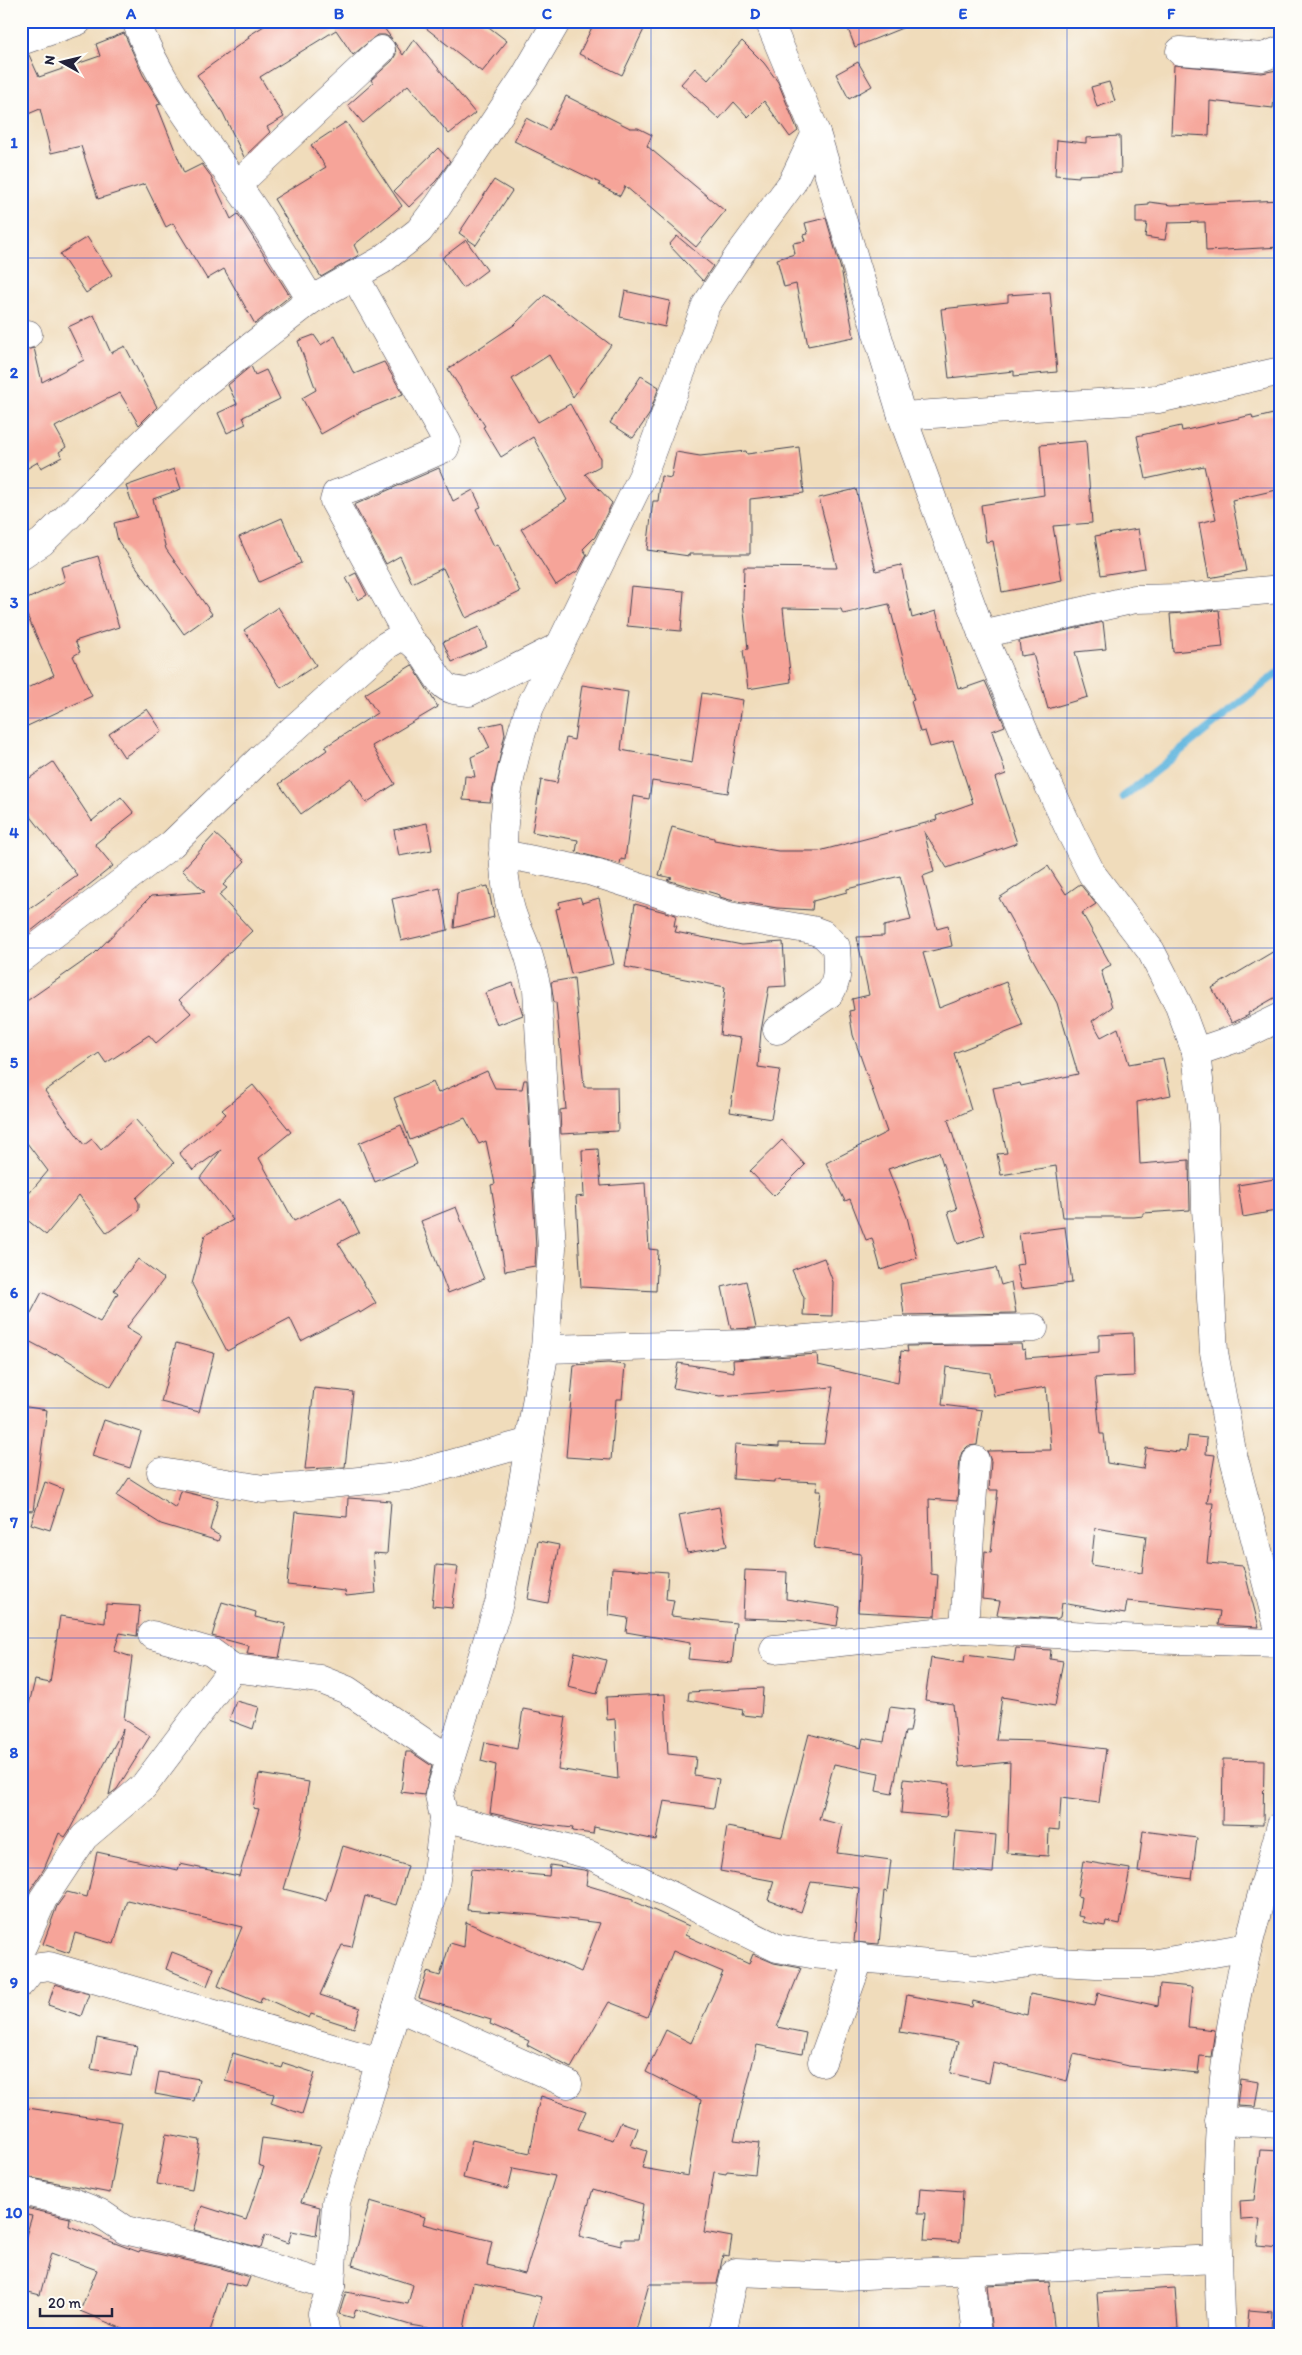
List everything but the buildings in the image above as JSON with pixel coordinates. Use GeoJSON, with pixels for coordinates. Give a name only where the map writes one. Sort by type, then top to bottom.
{"type":"FeatureCollection","features":[{"type":"Feature","properties":{"kind":"street"},"geometry":{"type":"LineString","coordinates":[[21,41],[78,21]]}},
{"type":"Feature","properties":{"kind":"street"},"geometry":{"type":"LineString","coordinates":[[136,21],[147,51],[173,97],[263,222],[311,300]]}},
{"type":"Feature","properties":{"kind":"street"},"geometry":{"type":"LineString","coordinates":[[21,556],[42,542],[202,385],[311,300],[382,260],[419,231],[438,206],[525,76],[557,21]]}},
{"type":"Feature","properties":{"kind":"street"},"geometry":{"type":"LineString","coordinates":[[769,21],[816,134],[902,416],[982,634],[1030,746],[1071,833],[1092,874],[1151,951],[1179,1006],[1196,1052],[1204,1126],[1206,1208],[1214,1352],[1232,1451],[1271,1556],[1281,1638]]}},
{"type":"Feature","properties":{"kind":"street"},"geometry":{"type":"LineString","coordinates":[[237,185],[381,50]]}},
{"type":"Feature","properties":{"kind":"street"},"geometry":{"type":"LineString","coordinates":[[1180,51],[1263,57],[1281,50]]}},
{"type":"Feature","properties":{"kind":"street"},"geometry":{"type":"LineString","coordinates":[[326,2334],[322,2314],[331,2286],[336,2202],[434,1887],[444,1817],[439,1794],[498,1603],[530,1442],[545,1349],[552,1248],[537,989],[527,951],[510,908],[502,869],[503,825],[518,740],[530,707],[642,478],[706,305],[739,255],[792,183],[816,134]]}},
{"type":"Feature","properties":{"kind":"street"},"geometry":{"type":"LineString","coordinates":[[354,275],[448,442],[445,448],[336,494],[334,501],[410,640],[429,662],[444,686],[456,691],[469,692],[560,646]]}},
{"type":"Feature","properties":{"kind":"street"},"geometry":{"type":"LineString","coordinates":[[902,416],[1158,399],[1281,371]]}},
{"type":"Feature","properties":{"kind":"street"},"geometry":{"type":"LineString","coordinates":[[982,634],[1135,598],[1181,598],[1281,589]]}},
{"type":"Feature","properties":{"kind":"street"},"geometry":{"type":"LineString","coordinates":[[21,959],[172,844],[260,759],[387,645],[398,638],[410,640]]}},
{"type":"Feature","properties":{"kind":"street"},"geometry":{"type":"LineString","coordinates":[[502,854],[589,871],[729,916],[812,930],[823,934],[836,947],[836,982],[833,989],[776,1030]]}},
{"type":"Feature","properties":{"kind":"street"},"geometry":{"type":"LineString","coordinates":[[1196,1052],[1240,1037],[1281,1017]]}},
{"type":"Feature","properties":{"kind":"street"},"geometry":{"type":"LineString","coordinates":[[545,1349],[747,1344],[896,1331],[1034,1328]]}},
{"type":"Feature","properties":{"kind":"street"},"geometry":{"type":"LineString","coordinates":[[161,1472],[263,1489],[300,1487],[408,1476],[530,1442]]}},
{"type":"Feature","properties":{"kind":"street"},"geometry":{"type":"LineString","coordinates":[[964,1629],[975,1460]]}},
{"type":"Feature","properties":{"kind":"street"},"geometry":{"type":"LineString","coordinates":[[774,1649],[964,1629],[1142,1639],[1281,1643]]}},
{"type":"Feature","properties":{"kind":"street"},"geometry":{"type":"LineString","coordinates":[[152,1635],[211,1652],[233,1668],[319,1679],[347,1690],[449,1759]]}},
{"type":"Feature","properties":{"kind":"street"},"geometry":{"type":"LineString","coordinates":[[233,1668],[143,1787],[84,1837],[43,1899],[25,1960],[380,2062]]}},
{"type":"Feature","properties":{"kind":"street"},"geometry":{"type":"LineString","coordinates":[[444,1817],[590,1855],[777,1948],[811,1954],[989,1969],[1040,1960],[1096,1964],[1151,1964],[1248,1947]]}},
{"type":"Feature","properties":{"kind":"street"},"geometry":{"type":"LineString","coordinates":[[1221,2334],[1217,2259],[1219,2120],[1231,2027],[1248,1947],[1281,1825]]}},
{"type":"Feature","properties":{"kind":"street"},"geometry":{"type":"LineString","coordinates":[[822,2062],[860,1957]]}},
{"type":"Feature","properties":{"kind":"street"},"geometry":{"type":"LineString","coordinates":[[397,2007],[568,2084]]}},
{"type":"Feature","properties":{"kind":"street"},"geometry":{"type":"LineString","coordinates":[[1219,2120],[1281,2124]]}},
{"type":"Feature","properties":{"kind":"street"},"geometry":{"type":"LineString","coordinates":[[21,2191],[75,2203],[100,2213],[125,2230],[225,2253],[331,2286]]}},
{"type":"Feature","properties":{"kind":"street"},"geometry":{"type":"LineString","coordinates":[[722,2334],[736,2272],[844,2276],[1217,2259]]}},
{"type":"Feature","properties":{"kind":"street"},"geometry":{"type":"LineString","coordinates":[[969,2271],[977,2334]]}},
{"type":"Feature","properties":{"kind":"waterway"},"geometry":{"type":"LineString","coordinates":[[1123,797],[1281,670]]}}]}
